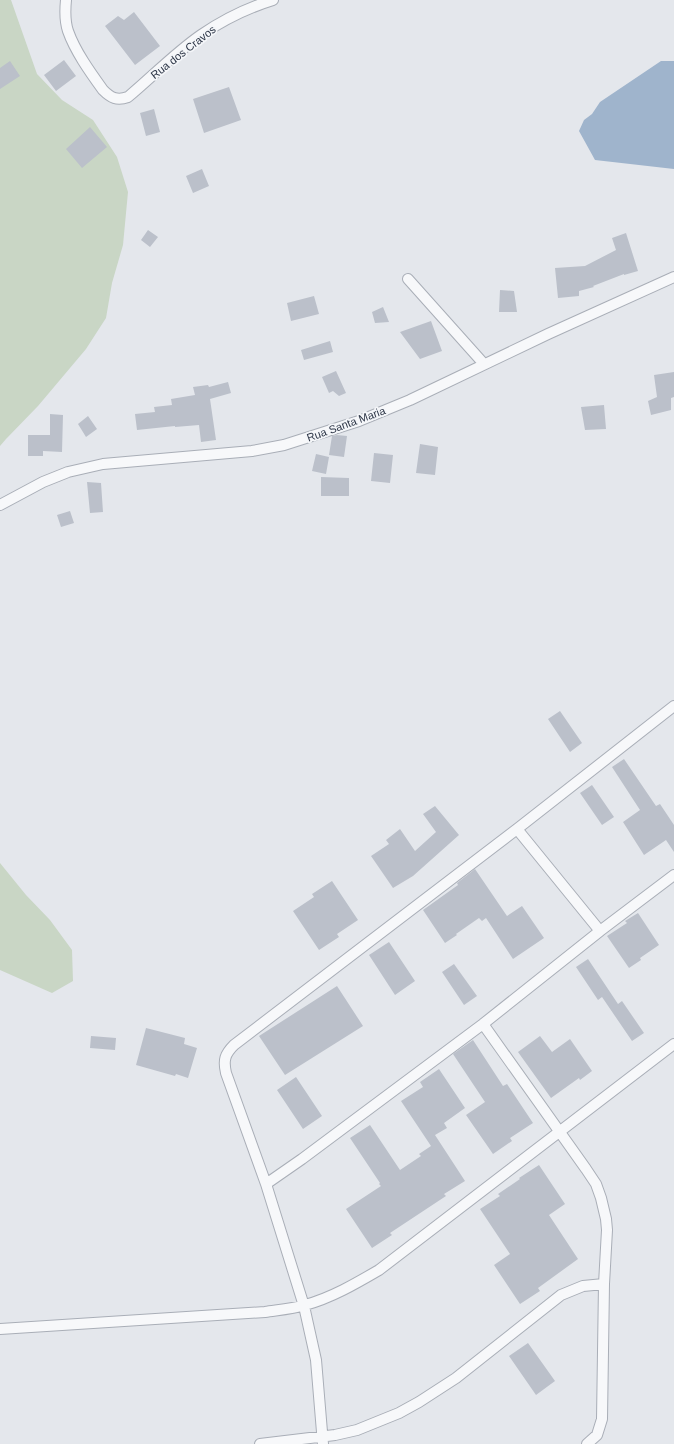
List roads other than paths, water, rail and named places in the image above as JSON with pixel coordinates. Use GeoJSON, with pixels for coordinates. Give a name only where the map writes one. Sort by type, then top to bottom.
{"type":"FeatureCollection","features":[{"type":"Feature","properties":{"kind":"street","name":"Rua dos Cravos"},"geometry":{"type":"LineString","coordinates":[[66,0],[68,30],[74,45],[103,90],[109,96],[119,100],[128,97],[201,35],[244,11],[273,0]]}},
{"type":"Feature","properties":{"kind":"street","name":"Rua Santa Maria"},"geometry":{"type":"LineString","coordinates":[[0,505],[43,482],[68,472],[104,464],[252,451],[284,445],[359,421],[410,400],[548,334],[674,277]]}},
{"type":"Feature","properties":{"kind":"street"},"geometry":{"type":"LineString","coordinates":[[408,279],[484,364]]}},
{"type":"Feature","properties":{"kind":"street"},"geometry":{"type":"LineString","coordinates":[[323,1440],[316,1360],[304,1306],[266,1184],[226,1073],[224,1062],[228,1051],[674,706]]}},
{"type":"Feature","properties":{"kind":"street"},"geometry":{"type":"LineString","coordinates":[[517,828],[600,931]]}},
{"type":"Feature","properties":{"kind":"street"},"geometry":{"type":"LineString","coordinates":[[266,1184],[302,1159],[483,1024],[600,931],[674,875]]}},
{"type":"Feature","properties":{"kind":"street"},"geometry":{"type":"LineString","coordinates":[[483,1024],[561,1132],[596,1184],[601,1198],[607,1230],[604,1284],[602,1419],[597,1435],[587,1444]]}},
{"type":"Feature","properties":{"kind":"street"},"geometry":{"type":"LineString","coordinates":[[0,1329],[265,1312],[304,1306],[343,1290],[378,1270],[561,1132],[674,1044]]}},
{"type":"Feature","properties":{"kind":"street"},"geometry":{"type":"LineString","coordinates":[[260,1444],[323,1440],[357,1430],[399,1413],[456,1378],[561,1295],[583,1286],[604,1284]]}},
{"type":"Feature","properties":{"kind":"water"},"geometry":{"type":"Polygon","coordinates":[[[661,61],[674,61],[674,169],[595,160],[579,131],[584,120],[592,114],[600,102],[661,61]]]}}]}
